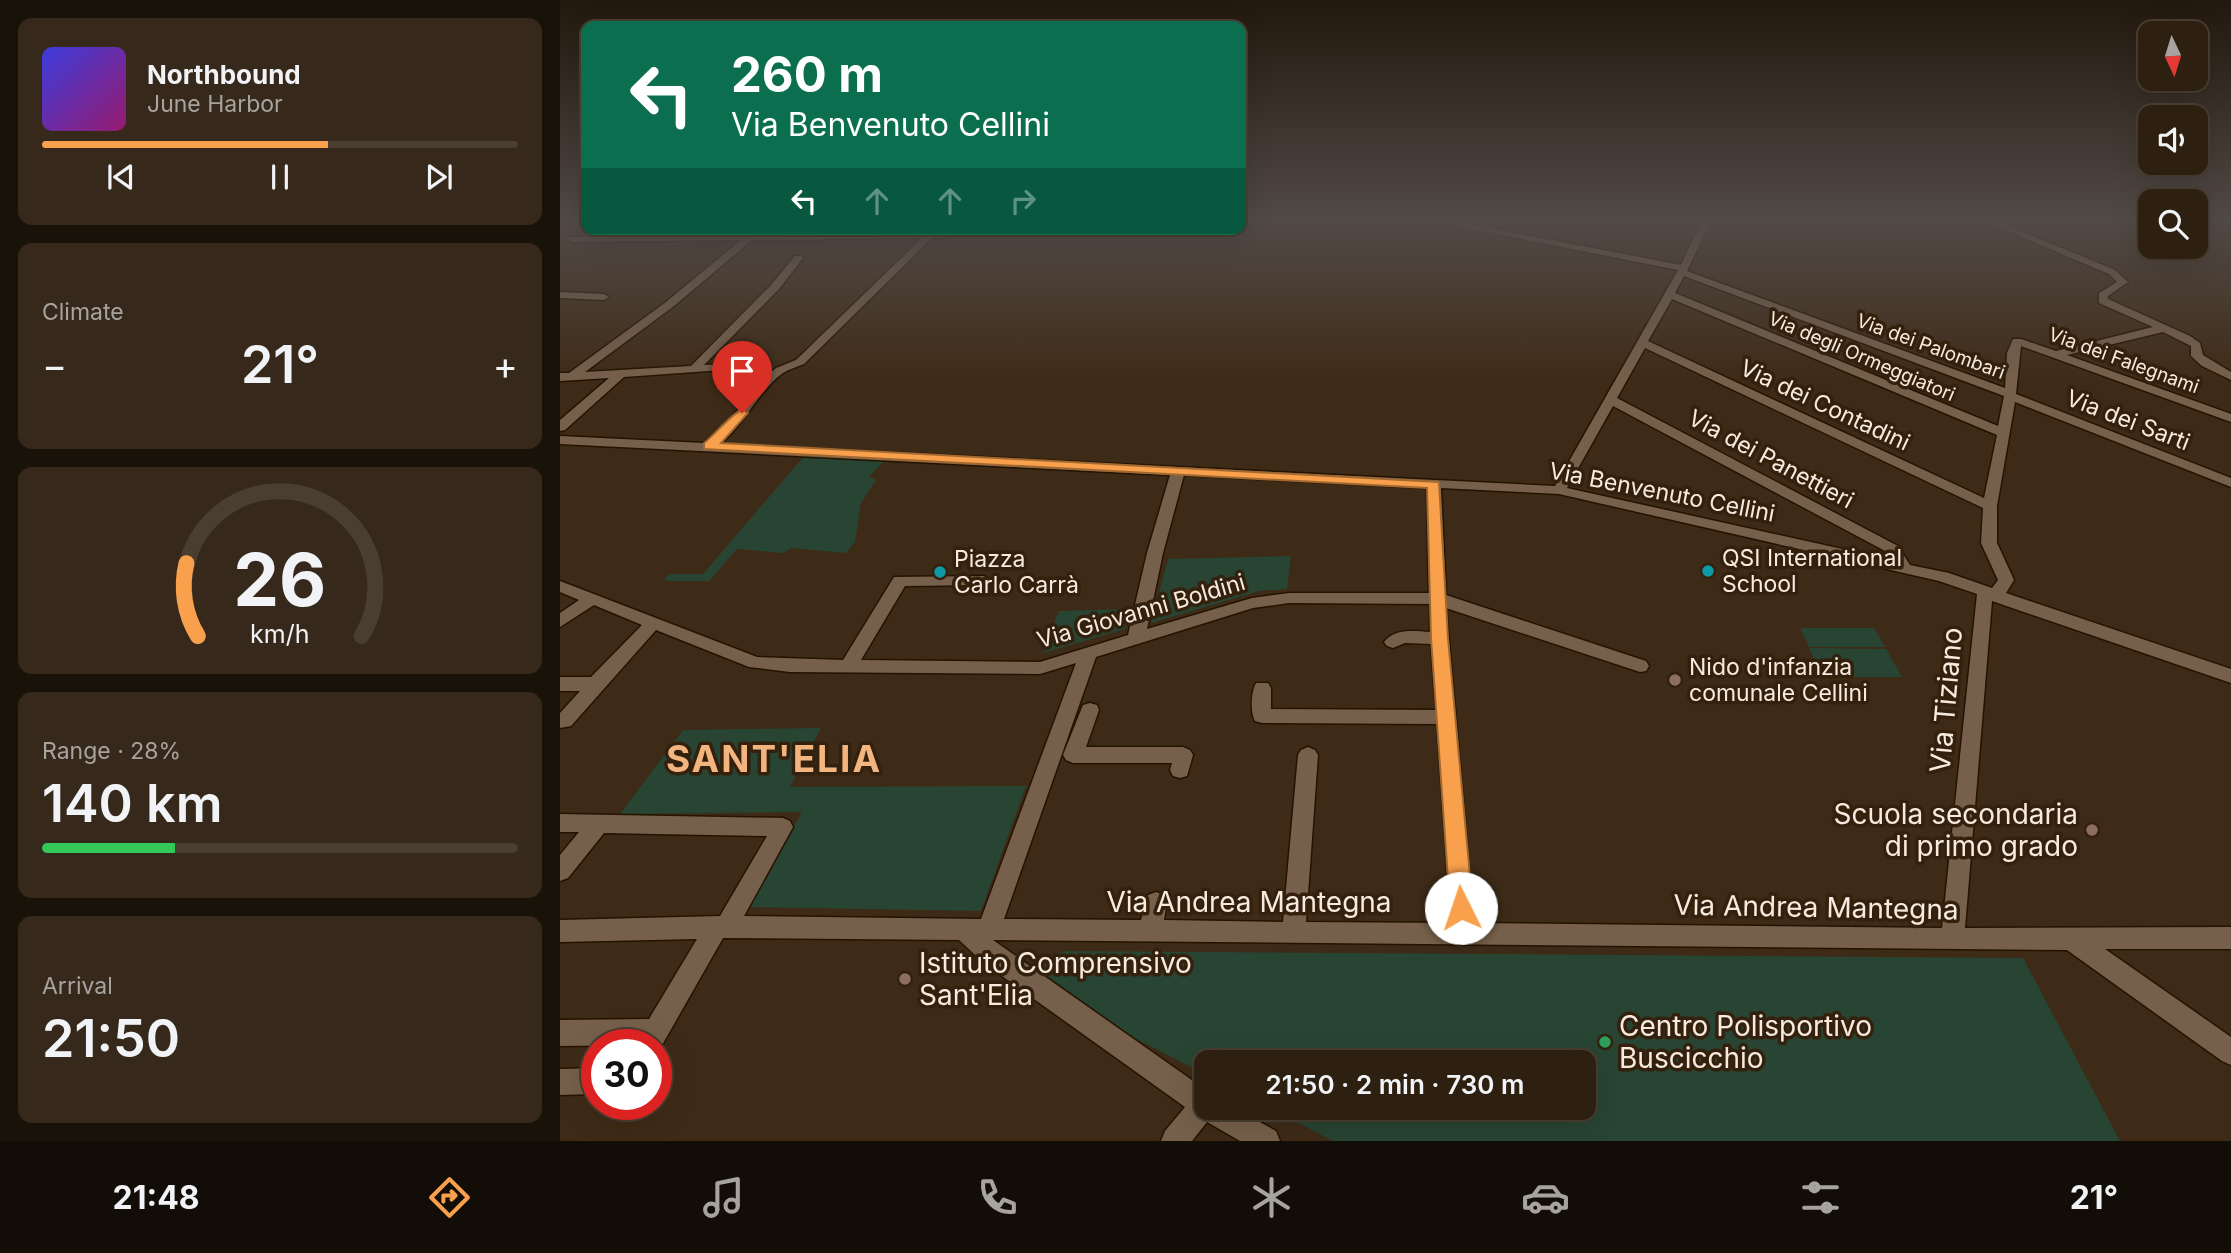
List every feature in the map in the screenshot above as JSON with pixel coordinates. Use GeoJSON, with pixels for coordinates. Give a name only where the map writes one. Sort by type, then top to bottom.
{"type":"FeatureCollection","features":[{"type":"Feature","properties":{"kind":"street"},"geometry":{"type":"LineString","coordinates":[[566,377],[670,304],[704,275]]}},
{"type":"Feature","properties":{"kind":"street"},"geometry":{"type":"LineString","coordinates":[[693,370],[784,275]]}},
{"type":"Feature","properties":{"kind":"street"},"geometry":{"type":"LineString","coordinates":[[709,446],[728,430],[770,379],[780,370],[800,362],[832,327],[887,275]]}},
{"type":"Feature","properties":{"kind":"street"},"geometry":{"type":"LineString","coordinates":[[1559,490],[1680,275]]}},
{"type":"Feature","properties":{"kind":"street","name":"Via dei Palombari"},"geometry":{"type":"LineString","coordinates":[[1697,275],[2010,395]]}},
{"type":"Feature","properties":{"kind":"street"},"geometry":{"type":"LineString","coordinates":[[2116,275],[2123,282],[2103,295],[2103,301],[2186,338],[2196,345],[2197,356],[2206,364],[2231,376]]}},
{"type":"Feature","properties":{"kind":"street","name":"Via degli Ormeggiatori"},"geometry":{"type":"LineString","coordinates":[[1668,294],[2004,433]]}},
{"type":"Feature","properties":{"kind":"street"},"geometry":{"type":"LineString","coordinates":[[560,295],[604,297]]}},
{"type":"Feature","properties":{"kind":"street"},"geometry":{"type":"LineString","coordinates":[[2058,354],[2164,328]]}},
{"type":"Feature","properties":{"kind":"street","name":"Via dei Falegnami"},"geometry":{"type":"LineString","coordinates":[[2010,395],[2013,353],[2017,341],[2231,418]]}},
{"type":"Feature","properties":{"kind":"street","name":"Via dei Contadini"},"geometry":{"type":"LineString","coordinates":[[1641,342],[1990,506]]}},
{"type":"Feature","properties":{"kind":"street"},"geometry":{"type":"LineString","coordinates":[[566,377],[747,366]]}},
{"type":"Feature","properties":{"kind":"street"},"geometry":{"type":"LineString","coordinates":[[560,427],[620,374]]}},
{"type":"Feature","properties":{"kind":"street"},"geometry":{"type":"LineString","coordinates":[[1990,506],[2010,395]]}},
{"type":"Feature","properties":{"kind":"street","name":"Via dei Sarti"},"geometry":{"type":"LineString","coordinates":[[2010,395],[2231,483]]}},
{"type":"Feature","properties":{"kind":"street","name":"Via dei Panettieri"},"geometry":{"type":"LineString","coordinates":[[1609,399],[1893,549],[1904,567]]}},
{"type":"Feature","properties":{"kind":"street","name":"Via Benvenuto Cellini"},"geometry":{"type":"LineString","coordinates":[[560,440],[1559,490],[1904,567],[2231,676]]}},
{"type":"Feature","properties":{"kind":"street"},"geometry":{"type":"LineString","coordinates":[[1136,639],[1155,553],[1178,471]]}},
{"type":"Feature","properties":{"kind":"street"},"geometry":{"type":"LineString","coordinates":[[1434,485],[1440,599],[1439,638],[1463,933]]}},
{"type":"Feature","properties":{"kind":"street","name":"Via Tiziano"},"geometry":{"type":"LineString","coordinates":[[1952,939],[1990,594],[2006,580],[1989,543],[1990,506]]}},
{"type":"Feature","properties":{"kind":"street"},"geometry":{"type":"LineString","coordinates":[[848,667],[900,581],[984,581]]}},
{"type":"Feature","properties":{"kind":"street","name":"Via Giovanni Boldini"},"geometry":{"type":"LineString","coordinates":[[560,586],[755,663],[848,667],[1040,668],[1270,600],[1440,599]]}},
{"type":"Feature","properties":{"kind":"street"},"geometry":{"type":"LineString","coordinates":[[560,621],[593,598]]}},
{"type":"Feature","properties":{"kind":"street"},"geometry":{"type":"LineString","coordinates":[[1440,599],[1640,666]]}},
{"type":"Feature","properties":{"kind":"street"},"geometry":{"type":"LineString","coordinates":[[560,721],[564,721],[654,622]]}},
{"type":"Feature","properties":{"kind":"street"},"geometry":{"type":"LineString","coordinates":[[1393,642],[1403,637],[1439,638]]}},
{"type":"Feature","properties":{"kind":"street"},"geometry":{"type":"LineString","coordinates":[[1089,653],[977,931],[993,956],[1194,1098]]}},
{"type":"Feature","properties":{"kind":"street"},"geometry":{"type":"LineString","coordinates":[[560,684],[596,684]]}},
{"type":"Feature","properties":{"kind":"street"},"geometry":{"type":"LineString","coordinates":[[1262,688],[1262,716],[1446,717]]}},
{"type":"Feature","properties":{"kind":"street"},"geometry":{"type":"LineString","coordinates":[[1090,710],[1073,755],[1183,755],[1180,770]]}},
{"type":"Feature","properties":{"kind":"street"},"geometry":{"type":"LineString","coordinates":[[1294,932],[1308,755]]}},
{"type":"Feature","properties":{"kind":"street"},"geometry":{"type":"LineString","coordinates":[[560,823],[783,827],[658,1029]]}},
{"type":"Feature","properties":{"kind":"street"},"geometry":{"type":"LineString","coordinates":[[560,871],[598,824]]}},
{"type":"Feature","properties":{"kind":"street"},"geometry":{"type":"LineString","coordinates":[[1151,931],[1156,902]]}},
{"type":"Feature","properties":{"kind":"street","name":"Via Andrea Mantegna"},"geometry":{"type":"LineString","coordinates":[[560,931],[721,928],[1952,939],[2231,938]]}},
{"type":"Feature","properties":{"kind":"street"},"geometry":{"type":"LineString","coordinates":[[2068,937],[2231,1052]]}},
{"type":"Feature","properties":{"kind":"street"},"geometry":{"type":"LineString","coordinates":[[560,1033],[581,1034]]}},
{"type":"Feature","properties":{"kind":"street"},"geometry":{"type":"LineString","coordinates":[[560,1082],[581,1081]]}},
{"type":"Feature","properties":{"kind":"street"},"geometry":{"type":"LineString","coordinates":[[1175,1141],[1194,1120]]}},
{"type":"Feature","properties":{"kind":"street"},"geometry":{"type":"LineString","coordinates":[[1230,1120],[1266,1141]]}},
{"type":"Feature","properties":{"kind":"green space"},"geometry":{"type":"Polygon","coordinates":[[[805,455],[886,459],[869,477],[876,479],[861,503],[855,542],[846,553],[792,548],[783,553],[737,549],[709,581],[667,581],[665,578],[670,574],[703,574],[805,455]]]}},
{"type":"Feature","properties":{"kind":"green space"},"geometry":{"type":"Polygon","coordinates":[[[1291,556],[1287,589],[1259,591],[1151,623],[1168,559],[1291,556]]]}},
{"type":"Feature","properties":{"kind":"green space"},"geometry":{"type":"Polygon","coordinates":[[[1129,609],[1125,629],[1043,653],[1059,611],[1129,609]]]}},
{"type":"Feature","properties":{"kind":"green space"},"geometry":{"type":"Polygon","coordinates":[[[1800,628],[1874,628],[1885,647],[1809,647],[1800,628]]]}},
{"type":"Feature","properties":{"kind":"green space"},"geometry":{"type":"Polygon","coordinates":[[[1809,648],[1886,649],[1902,677],[1822,677],[1809,648]]]}},
{"type":"Feature","properties":{"kind":"green space"},"geometry":{"type":"Polygon","coordinates":[[[821,728],[790,787],[1026,786],[981,911],[747,907],[802,812],[620,814],[683,730],[821,728]]]}},
{"type":"Feature","properties":{"kind":"green space","name":"Centro Polisportivo Buscicchio"},"geometry":{"type":"Polygon","coordinates":[[[1065,951],[2023,958],[2120,1141],[1333,1141],[1292,1120],[1596,1120],[1596,1050],[1194,1050],[1194,1069],[1104,1022],[1049,981],[1042,965],[1053,955],[1065,951]]]}},
{"type":"Feature","properties":{"kind":"place","name":"QSI International School"},"geometry":{"type":"Point","coordinates":[1708,571]}},
{"type":"Feature","properties":{"kind":"place","name":"Piazza Carlo Carrà"},"geometry":{"type":"Point","coordinates":[940,572]}},
{"type":"Feature","properties":{"kind":"place","name":"Nido d'infanzia comunale Cellini"},"geometry":{"type":"Point","coordinates":[1675,680]}},
{"type":"Feature","properties":{"kind":"place","name":"Scuola secondaria di primo grado"},"geometry":{"type":"Point","coordinates":[2092,830]}},
{"type":"Feature","properties":{"kind":"place","name":"Istituto Comprensivo Sant'Elia"},"geometry":{"type":"Point","coordinates":[905,979]}},
{"type":"Feature","properties":{"kind":"place","name":"Centro Polisportivo Buscicchio"},"geometry":{"type":"Point","coordinates":[1605,1042]}},
{"type":"Feature","properties":{"kind":"district","name":"SANT'ELIA"},"geometry":{"type":"Point","coordinates":[774,759]}},
{"type":"Feature","properties":{"kind":"route"},"geometry":{"type":"LineString","coordinates":[[742,413],[728,430],[709,446],[1434,485],[1440,599],[1439,638],[1461,908]]}}]}
